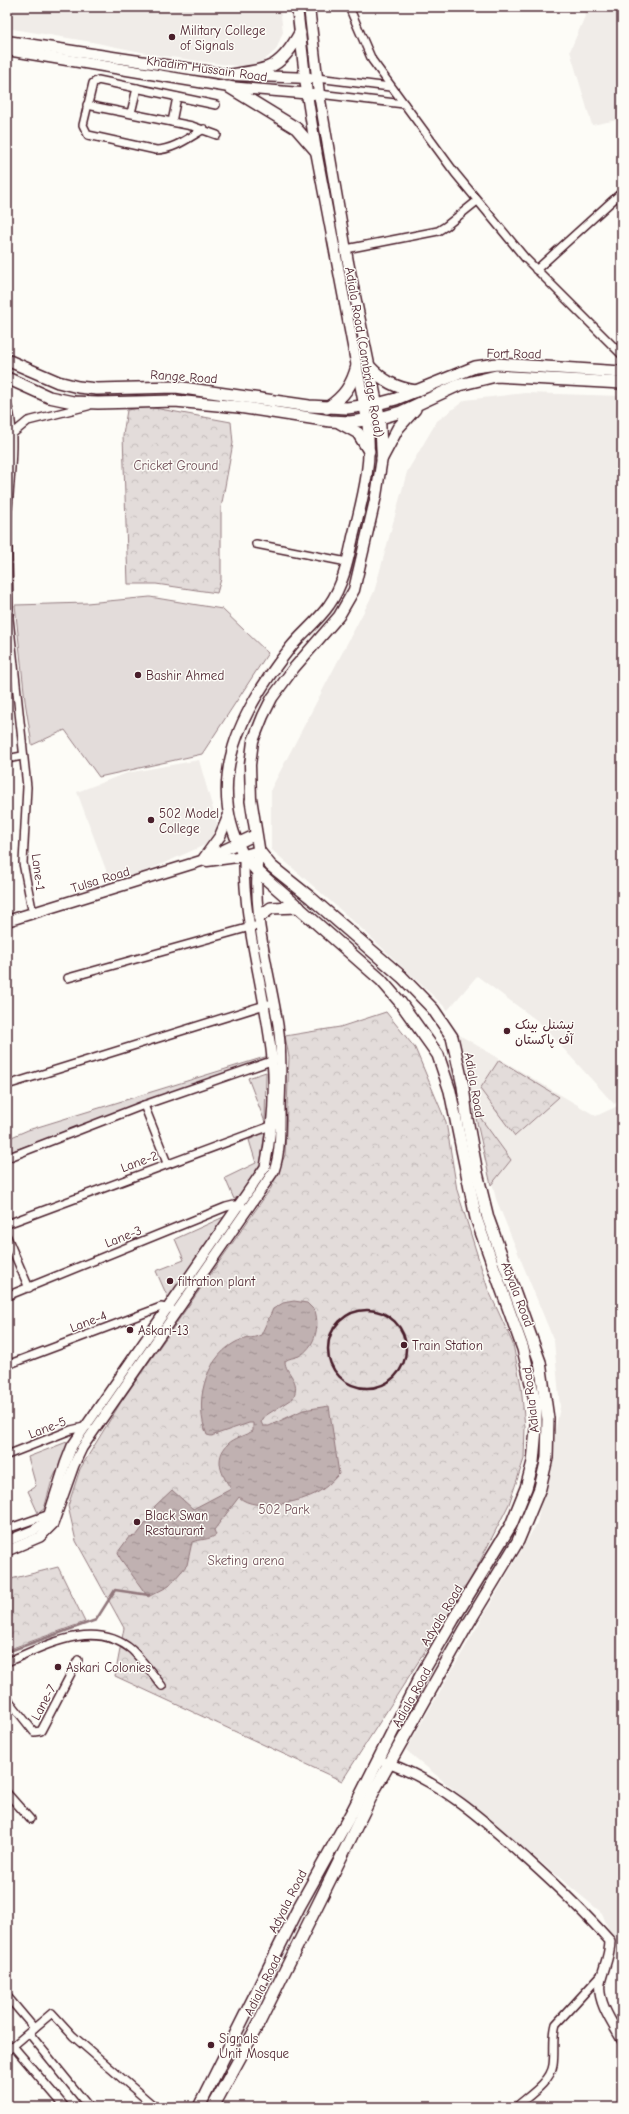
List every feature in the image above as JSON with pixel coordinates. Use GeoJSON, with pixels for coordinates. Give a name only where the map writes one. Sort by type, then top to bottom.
{"type":"FeatureCollection","features":[{"type":"Feature","properties":{"kind":"main road","name":"Adiala Road (Cambridge Road)"},"geometry":{"type":"LineString","coordinates":[[244,856],[237,843],[228,817],[226,795],[229,762],[240,727],[254,698],[290,648],[329,606],[342,580],[365,490],[369,451],[367,420],[316,152],[307,94],[297,7]]}},
{"type":"Feature","properties":{"kind":"main road","name":"Adiala Road (Cambridge Road)"},"geometry":{"type":"LineString","coordinates":[[251,801],[250,783],[253,747],[263,716],[272,698],[294,668],[339,616],[354,590],[376,496],[382,458],[380,418],[346,249],[319,94],[309,7]]}},
{"type":"Feature","properties":{"kind":"main road"},"geometry":{"type":"LineString","coordinates":[[230,81],[268,69],[280,62],[300,33]]}},
{"type":"Feature","properties":{"kind":"main road","name":"Khadim Hussain Road"},"geometry":{"type":"LineString","coordinates":[[7,41],[230,81],[307,94],[319,94]]}},
{"type":"Feature","properties":{"kind":"main road","name":"Khadim Hussain Road"},"geometry":{"type":"LineString","coordinates":[[7,50],[230,81],[317,78]]}},
{"type":"Feature","properties":{"kind":"main road"},"geometry":{"type":"LineString","coordinates":[[230,81],[296,128],[316,152]]}},
{"type":"Feature","properties":{"kind":"main road","name":"Range Road"},"geometry":{"type":"LineString","coordinates":[[7,360],[58,382],[78,387],[97,389],[176,387],[327,408],[364,406]]}},
{"type":"Feature","properties":{"kind":"main road","name":"Fort Road"},"geometry":{"type":"LineString","coordinates":[[364,406],[377,404],[417,391],[468,369],[497,364],[622,372]]}},
{"type":"Feature","properties":{"kind":"main road"},"geometry":{"type":"LineString","coordinates":[[327,408],[338,401],[347,391],[357,366]]}},
{"type":"Feature","properties":{"kind":"main road"},"geometry":{"type":"LineString","coordinates":[[369,366],[378,376],[390,384],[403,389],[417,391]]}},
{"type":"Feature","properties":{"kind":"main road","name":"Fort Road"},"geometry":{"type":"LineString","coordinates":[[330,421],[367,420],[380,418],[422,404],[459,385],[496,376],[622,383]]}},
{"type":"Feature","properties":{"kind":"main road"},"geometry":{"type":"LineString","coordinates":[[7,378],[49,396],[73,402],[98,403],[175,401],[239,407],[340,423],[358,433],[369,451]]}},
{"type":"Feature","properties":{"kind":"main road"},"geometry":{"type":"LineString","coordinates":[[382,458],[398,428],[422,404]]}},
{"type":"Feature","properties":{"kind":"main road","name":"Adiala Road"},"geometry":{"type":"LineString","coordinates":[[213,2107],[260,2021],[390,1764],[464,1629],[518,1541],[540,1488],[547,1458],[548,1420],[540,1362],[488,1218],[477,1173],[467,1120],[463,1086],[452,1037],[433,1008],[402,977],[311,898],[271,866],[259,850],[255,835],[251,801]]}},
{"type":"Feature","properties":{"kind":"main road"},"geometry":{"type":"LineString","coordinates":[[201,861],[220,836],[228,817]]}},
{"type":"Feature","properties":{"kind":"main road","name":"Tulsa Road"},"geometry":{"type":"LineString","coordinates":[[7,921],[201,861],[255,835]]}},
{"type":"Feature","properties":{"kind":"main road","name":"Tulsa Road"},"geometry":{"type":"LineString","coordinates":[[201,861],[244,856],[259,850]]}},
{"type":"Feature","properties":{"kind":"main road","name":"Adiala Road"},"geometry":{"type":"LineString","coordinates":[[244,856],[256,870],[381,980],[400,1002],[438,1055],[450,1091],[458,1130]]}},
{"type":"Feature","properties":{"kind":"main road"},"geometry":{"type":"LineString","coordinates":[[260,920],[271,908],[299,907]]}},
{"type":"Feature","properties":{"kind":"main road","name":"Adyala Road"},"geometry":{"type":"LineString","coordinates":[[199,2107],[299,1907],[352,1810],[377,1760],[453,1620],[511,1525],[526,1488],[533,1462],[536,1430],[536,1404],[532,1381],[521,1342],[476,1218],[458,1130]]}},
{"type":"Feature","properties":{"kind":"street"},"geometry":{"type":"LineString","coordinates":[[350,7],[372,60],[390,87],[477,201],[536,270],[622,356]]}},
{"type":"Feature","properties":{"kind":"street","name":"Khadim Hussain Road"},"geometry":{"type":"LineString","coordinates":[[317,78],[390,87]]}},
{"type":"Feature","properties":{"kind":"street"},"geometry":{"type":"LineString","coordinates":[[204,129],[163,150],[156,150],[88,134],[83,125],[93,83],[98,80],[216,105]]}},
{"type":"Feature","properties":{"kind":"street"},"geometry":{"type":"LineString","coordinates":[[131,113],[137,88]]}},
{"type":"Feature","properties":{"kind":"street","name":"Khadim Hussain Road"},"geometry":{"type":"LineString","coordinates":[[319,94],[404,104]]}},
{"type":"Feature","properties":{"kind":"street"},"geometry":{"type":"LineString","coordinates":[[172,122],[177,97]]}},
{"type":"Feature","properties":{"kind":"street"},"geometry":{"type":"LineString","coordinates":[[88,105],[204,129],[217,135]]}},
{"type":"Feature","properties":{"kind":"street"},"geometry":{"type":"LineString","coordinates":[[536,270],[622,192]]}},
{"type":"Feature","properties":{"kind":"street"},"geometry":{"type":"LineString","coordinates":[[346,249],[438,230],[446,226],[477,201]]}},
{"type":"Feature","properties":{"kind":"street"},"geometry":{"type":"LineString","coordinates":[[11,435],[28,421],[98,403]]}},
{"type":"Feature","properties":{"kind":"street","name":"Lane-1"},"geometry":{"type":"LineString","coordinates":[[7,405],[9,410],[11,435],[8,479],[8,618],[22,756],[27,787],[23,864],[33,914]]}},
{"type":"Feature","properties":{"kind":"street"},"geometry":{"type":"LineString","coordinates":[[256,544],[347,562]]}},
{"type":"Feature","properties":{"kind":"street"},"geometry":{"type":"LineString","coordinates":[[7,759],[22,756]]}},
{"type":"Feature","properties":{"kind":"street"},"geometry":{"type":"LineString","coordinates":[[7,1551],[30,1542],[48,1532],[59,1511],[74,1464],[96,1427],[177,1312],[244,1207],[265,1167],[276,1124],[276,1059],[274,1002],[260,920],[256,870],[259,850]]}},
{"type":"Feature","properties":{"kind":"street"},"geometry":{"type":"LineString","coordinates":[[244,856],[244,885],[248,927],[276,1059]]}},
{"type":"Feature","properties":{"kind":"street"},"geometry":{"type":"LineString","coordinates":[[68,978],[248,927],[260,920]]}},
{"type":"Feature","properties":{"kind":"street"},"geometry":{"type":"LineString","coordinates":[[7,1085],[274,1002]]}},
{"type":"Feature","properties":{"kind":"street"},"geometry":{"type":"LineString","coordinates":[[7,1158],[144,1105],[276,1059]]}},
{"type":"Feature","properties":{"kind":"street"},"geometry":{"type":"LineString","coordinates":[[144,1105],[168,1163]]}},
{"type":"Feature","properties":{"kind":"street","name":"Lane-2"},"geometry":{"type":"LineString","coordinates":[[7,1224],[276,1124]]}},
{"type":"Feature","properties":{"kind":"street","name":"Lane-3"},"geometry":{"type":"LineString","coordinates":[[7,1296],[226,1207],[244,1207]]}},
{"type":"Feature","properties":{"kind":"street"},"geometry":{"type":"LineString","coordinates":[[7,1541],[34,1530],[43,1524],[49,1514],[72,1446],[168,1308],[244,1207]]}},
{"type":"Feature","properties":{"kind":"street"},"geometry":{"type":"LineString","coordinates":[[7,1237],[28,1288]]}},
{"type":"Feature","properties":{"kind":"street","name":"Lane-4"},"geometry":{"type":"LineString","coordinates":[[7,1365],[161,1306],[168,1308]]}},
{"type":"Feature","properties":{"kind":"street"},"geometry":{"type":"LineString","coordinates":[[168,1308],[177,1312]]}},
{"type":"Feature","properties":{"kind":"street","name":"Lane-5"},"geometry":{"type":"LineString","coordinates":[[7,1455],[71,1430],[86,1426],[96,1427]]}},
{"type":"Feature","properties":{"kind":"street"},"geometry":{"type":"LineString","coordinates":[[7,1529],[59,1511]]}},
{"type":"Feature","properties":{"kind":"street"},"geometry":{"type":"LineString","coordinates":[[7,1662],[60,1640],[80,1635],[97,1636],[115,1640],[130,1649],[143,1661],[162,1686]]}},
{"type":"Feature","properties":{"kind":"street","name":"Lane-7"},"geometry":{"type":"LineString","coordinates":[[7,1698],[34,1732],[41,1731],[78,1660]]}},
{"type":"Feature","properties":{"kind":"street"},"geometry":{"type":"LineString","coordinates":[[377,1760],[390,1764],[425,1781],[471,1808],[547,1878],[610,1942],[610,1953],[603,1972],[600,1995],[622,2040]]}},
{"type":"Feature","properties":{"kind":"street"},"geometry":{"type":"LineString","coordinates":[[7,1793],[30,1819]]}},
{"type":"Feature","properties":{"kind":"street"},"geometry":{"type":"LineString","coordinates":[[516,2107],[547,2079],[553,2068],[554,2032],[556,2024],[603,1972]]}},
{"type":"Feature","properties":{"kind":"street"},"geometry":{"type":"LineString","coordinates":[[8,2000],[89,2107]]}},
{"type":"Feature","properties":{"kind":"street"},"geometry":{"type":"LineString","coordinates":[[7,2051],[52,2013],[73,2036],[155,2107]]}},
{"type":"Feature","properties":{"kind":"street"},"geometry":{"type":"LineString","coordinates":[[13,2046],[65,2107]]}},
{"type":"Feature","properties":{"kind":"shaded area","name":"Military College of Signals"},"geometry":{"type":"Polygon","coordinates":[[[7,7],[280,7],[283,32],[276,50],[261,63],[243,67],[156,55],[92,42],[7,28],[7,7]]]}},
{"type":"Feature","properties":{"kind":"shaded area"},"geometry":{"type":"Polygon","coordinates":[[[584,7],[622,7],[622,119],[592,125],[570,51],[586,14],[584,7]]]}},
{"type":"Feature","properties":{"kind":"shaded area"},"geometry":{"type":"Polygon","coordinates":[[[525,393],[622,396],[622,1098],[614,1104],[539,1022],[477,976],[448,1010],[361,928],[271,849],[271,789],[374,592],[407,472],[437,421],[465,400],[525,393]]]}},
{"type":"Feature","properties":{"kind":"shaded area","name":"502 Model College"},"geometry":{"type":"Polygon","coordinates":[[[199,760],[218,827],[205,845],[112,886],[77,792],[127,773],[199,760]]]}},
{"type":"Feature","properties":{"kind":"shaded area"},"geometry":{"type":"Polygon","coordinates":[[[456,1033],[596,1116],[622,1104],[622,1962],[602,1913],[406,1750],[537,1523],[560,1407],[554,1341],[496,1199],[456,1033]]]}},
{"type":"Feature","properties":{"kind":"green space","name":"Cricket Ground"},"geometry":{"type":"Polygon","coordinates":[[[149,407],[231,422],[233,443],[221,508],[221,579],[217,593],[156,584],[128,584],[123,435],[127,410],[149,407]]]}},
{"type":"Feature","properties":{"kind":"green space","name":"Bashir Ahmed"},"geometry":{"type":"Polygon","coordinates":[[[150,597],[222,609],[268,653],[202,754],[99,777],[65,730],[32,745],[25,701],[15,605],[87,603],[150,597]]]}},
{"type":"Feature","properties":{"kind":"green space","name":"502 Park"},"geometry":{"type":"Polygon","coordinates":[[[386,1012],[415,1048],[446,1122],[457,1190],[488,1289],[513,1344],[521,1386],[525,1427],[524,1459],[509,1504],[470,1581],[342,1781],[115,1676],[124,1628],[76,1541],[68,1506],[80,1469],[121,1402],[271,1188],[285,1155],[289,1057],[285,1036],[340,1027],[386,1012]]]}},
{"type":"Feature","properties":{"kind":"green space"},"geometry":{"type":"Polygon","coordinates":[[[268,1056],[267,1058],[7,1153],[7,1139],[28,1130],[268,1056]]]}},
{"type":"Feature","properties":{"kind":"green space"},"geometry":{"type":"Polygon","coordinates":[[[499,1060],[559,1097],[515,1136],[480,1089],[499,1060]]]}},
{"type":"Feature","properties":{"kind":"green space"},"geometry":{"type":"Polygon","coordinates":[[[266,1072],[265,1122],[248,1078],[266,1072]]]}},
{"type":"Feature","properties":{"kind":"green space"},"geometry":{"type":"Polygon","coordinates":[[[474,1109],[511,1160],[491,1185],[474,1109]]]}},
{"type":"Feature","properties":{"kind":"green space"},"geometry":{"type":"Polygon","coordinates":[[[265,1132],[260,1165],[238,1197],[234,1199],[225,1178],[256,1163],[249,1140],[265,1132]]]}},
{"type":"Feature","properties":{"kind":"green space"},"geometry":{"type":"Polygon","coordinates":[[[228,1215],[168,1298],[156,1271],[184,1260],[175,1239],[228,1215]]]}},
{"type":"Feature","properties":{"kind":"green space"},"geometry":{"type":"Polygon","coordinates":[[[72,1440],[52,1480],[44,1509],[38,1513],[28,1491],[36,1486],[28,1457],[72,1440]]]}},
{"type":"Feature","properties":{"kind":"green space"},"geometry":{"type":"Polygon","coordinates":[[[58,1567],[85,1622],[7,1650],[7,1580],[58,1567]]]}},
{"type":"Feature","properties":{"kind":"water"},"geometry":{"type":"Polygon","coordinates":[[[294,1301],[307,1303],[315,1311],[317,1324],[315,1336],[309,1347],[304,1352],[299,1356],[285,1361],[296,1386],[293,1398],[265,1416],[261,1422],[263,1426],[269,1426],[303,1410],[329,1406],[339,1474],[327,1486],[315,1494],[281,1504],[256,1504],[247,1502],[239,1497],[214,1530],[216,1535],[208,1539],[192,1542],[187,1565],[169,1586],[148,1597],[120,1558],[118,1552],[129,1537],[136,1536],[152,1515],[155,1506],[172,1490],[193,1509],[231,1489],[220,1467],[221,1455],[228,1444],[253,1431],[253,1423],[211,1436],[207,1435],[203,1423],[202,1410],[204,1384],[215,1360],[224,1351],[237,1341],[261,1335],[273,1309],[283,1303],[294,1301]]]}},
{"type":"Feature","properties":{"kind":"waterway"},"geometry":{"type":"LineString","coordinates":[[7,1652],[96,1620],[115,1590],[149,1595]]}},
{"type":"Feature","properties":{"kind":"railway"},"geometry":{"type":"LineString","coordinates":[[367,1310],[382,1313],[389,1317],[399,1327],[403,1334],[406,1349],[403,1364],[399,1371],[389,1381],[382,1385],[367,1388],[352,1385],[345,1381],[335,1371],[331,1364],[328,1349],[331,1334],[335,1327],[345,1317],[352,1313],[367,1310]]}},
{"type":"Feature","properties":{"kind":"place","name":"Military College of Signals"},"geometry":{"type":"Point","coordinates":[172,37]}},
{"type":"Feature","properties":{"kind":"place","name":"Bashir Ahmed"},"geometry":{"type":"Point","coordinates":[138,675]}},
{"type":"Feature","properties":{"kind":"place","name":"502 Model College"},"geometry":{"type":"Point","coordinates":[151,820]}},
{"type":"Feature","properties":{"kind":"place","name":"نیشنل بینک آف پاکستان"},"geometry":{"type":"Point","coordinates":[507,1031]}},
{"type":"Feature","properties":{"kind":"place","name":"filtration plant"},"geometry":{"type":"Point","coordinates":[170,1281]}},
{"type":"Feature","properties":{"kind":"place","name":"Askari-13"},"geometry":{"type":"Point","coordinates":[130,1330]}},
{"type":"Feature","properties":{"kind":"place","name":"Train Station"},"geometry":{"type":"Point","coordinates":[404,1345]}},
{"type":"Feature","properties":{"kind":"place","name":"Black Swan Restaurant"},"geometry":{"type":"Point","coordinates":[137,1522]}},
{"type":"Feature","properties":{"kind":"place","name":"Askari Colonies"},"geometry":{"type":"Point","coordinates":[58,1667]}},
{"type":"Feature","properties":{"kind":"place","name":"Signals Unit Mosque"},"geometry":{"type":"Point","coordinates":[211,2045]}},
{"type":"Feature","properties":{"kind":"park label","name":"Sketing arena"},"geometry":{"type":"Point","coordinates":[246,1560]}}]}
